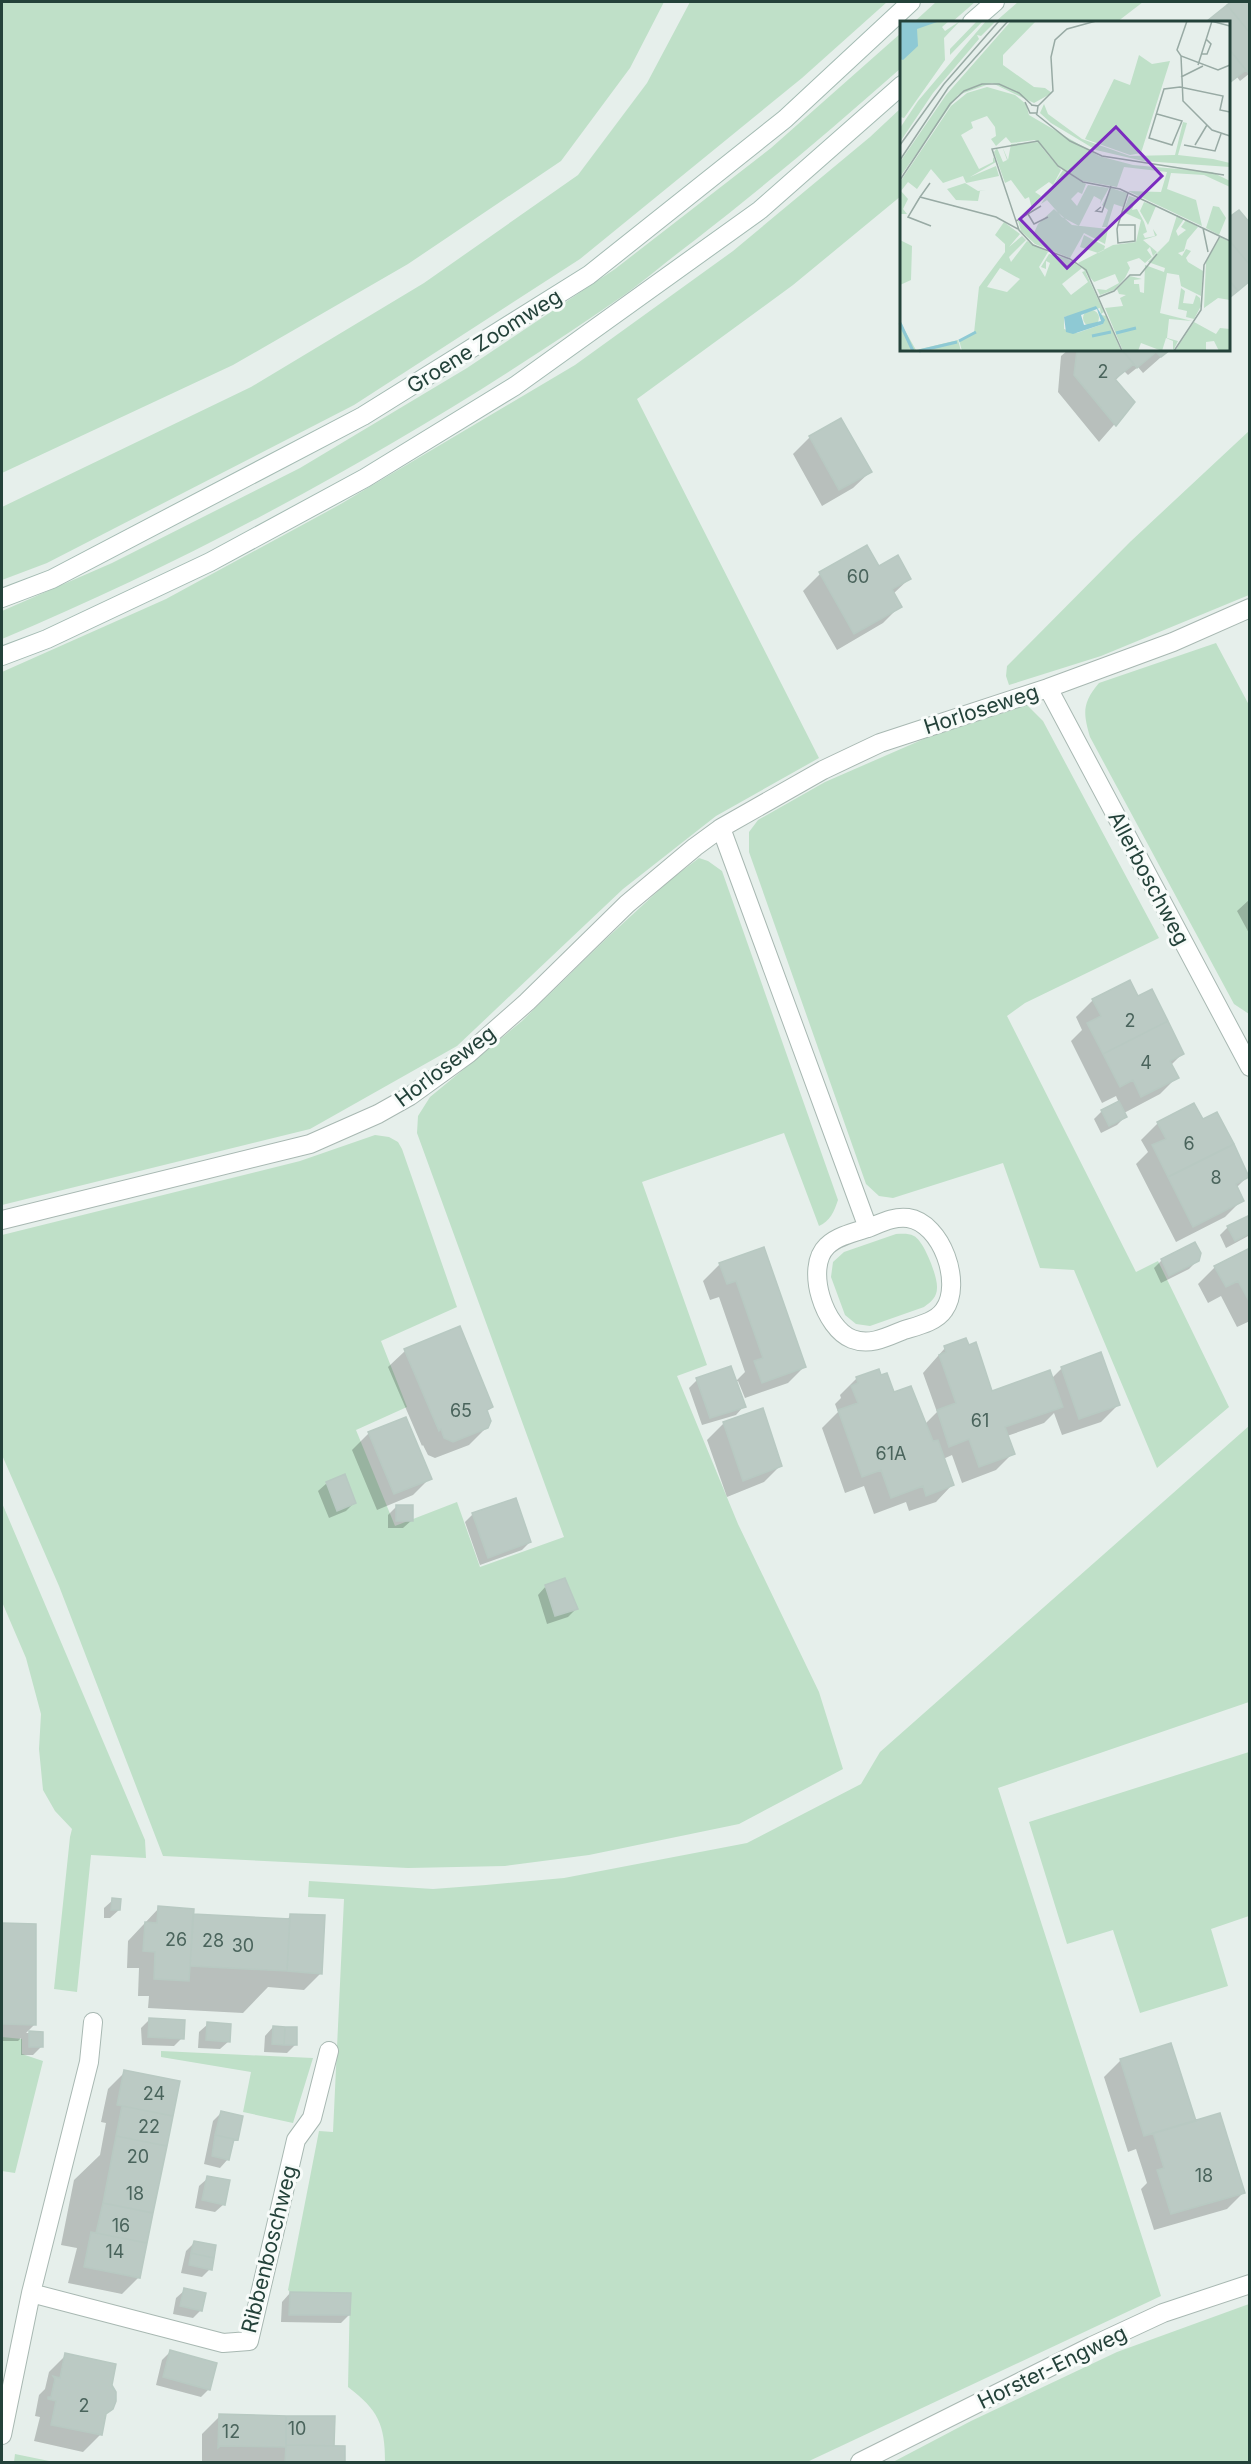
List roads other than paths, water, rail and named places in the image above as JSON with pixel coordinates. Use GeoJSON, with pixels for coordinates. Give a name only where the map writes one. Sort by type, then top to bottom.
{"type":"FeatureCollection","features":[{"type":"Feature","properties":{"kind":"street","name":"Groene Zoomweg"},"geometry":{"type":"LineString","coordinates":[[2,598],[52,579],[363,416],[589,275],[785,119],[911,2]]}},
{"type":"Feature","properties":{"kind":"street"},"geometry":{"type":"LineString","coordinates":[[973,21],[995,2]]}},
{"type":"Feature","properties":{"kind":"street"},"geometry":{"type":"LineString","coordinates":[[2,656],[47,639],[210,562],[365,478],[516,386],[760,210],[900,87]]}},
{"type":"Feature","properties":{"kind":"street","name":"Horloseweg"},"geometry":{"type":"LineString","coordinates":[[2,1220],[310,1144],[378,1114],[410,1096],[468,1054],[527,1002],[627,904],[721,828],[823,770],[880,743],[1048,688],[1173,642],[1250,608]]}},
{"type":"Feature","properties":{"kind":"street","name":"Allerboschweg"},"geometry":{"type":"LineString","coordinates":[[1048,688],[1250,1067]]}},
{"type":"Feature","properties":{"kind":"street"},"geometry":{"type":"LineString","coordinates":[[721,828],[868,1228]]}},
{"type":"Feature","properties":{"kind":"street"},"geometry":{"type":"LineString","coordinates":[[908,1218],[923,1223],[937,1237],[953,1287],[951,1298],[943,1312],[931,1321],[873,1342],[862,1342],[841,1334],[832,1324],[816,1280],[815,1267],[819,1255],[827,1245],[868,1228],[892,1219],[908,1218]]}},
{"type":"Feature","properties":{"kind":"street"},"geometry":{"type":"LineString","coordinates":[[2,2435],[31,2293],[89,2062],[93,2022]]}},
{"type":"Feature","properties":{"kind":"street","name":"Ribbenboschweg"},"geometry":{"type":"LineString","coordinates":[[31,2293],[223,2343],[249,2340],[296,2140],[312,2118],[329,2051]]}},
{"type":"Feature","properties":{"kind":"street","name":"Horster-Engweg"},"geometry":{"type":"LineString","coordinates":[[860,2463],[1092,2346],[1172,2310],[1250,2284]]}}]}
